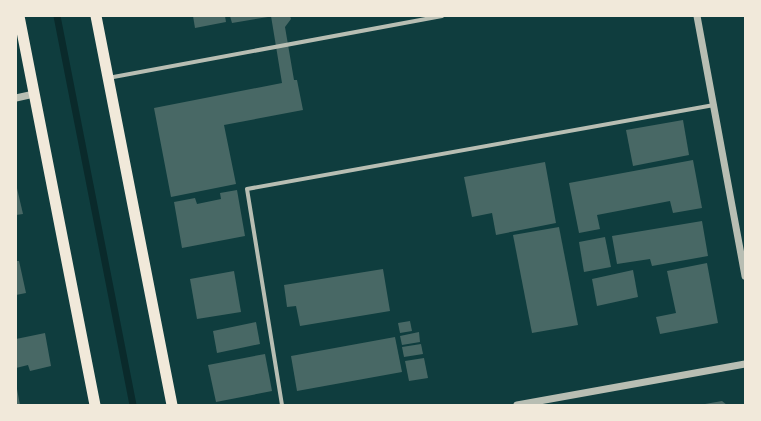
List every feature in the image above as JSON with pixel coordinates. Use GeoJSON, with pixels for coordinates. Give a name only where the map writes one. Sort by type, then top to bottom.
{"type":"FeatureCollection","features":[{"type":"Feature","properties":{"kind":"highway"},"geometry":{"type":"LineString","coordinates":[[19,16],[95,405]]}},
{"type":"Feature","properties":{"kind":"highway"},"geometry":{"type":"LineString","coordinates":[[96,16],[172,405]]}},
{"type":"Feature","properties":{"kind":"street"},"geometry":{"type":"LineString","coordinates":[[108,78],[442,16]]}},
{"type":"Feature","properties":{"kind":"street"},"geometry":{"type":"LineString","coordinates":[[697,16],[745,276]]}},
{"type":"Feature","properties":{"kind":"street"},"geometry":{"type":"LineString","coordinates":[[16,98],[34,94]]}},
{"type":"Feature","properties":{"kind":"street"},"geometry":{"type":"LineString","coordinates":[[282,405],[247,189],[714,105]]}},
{"type":"Feature","properties":{"kind":"street"},"geometry":{"type":"LineString","coordinates":[[517,405],[745,364]]}},
{"type":"Feature","properties":{"kind":"building"},"geometry":{"type":"Polygon","coordinates":[[[193,16],[225,16],[226,22],[195,28],[193,16]]]}},
{"type":"Feature","properties":{"kind":"building"},"geometry":{"type":"Polygon","coordinates":[[[230,16],[268,16],[268,17],[232,23],[230,16]]]}},
{"type":"Feature","properties":{"kind":"building"},"geometry":{"type":"Polygon","coordinates":[[[271,16],[290,16],[291,19],[285,27],[294,80],[297,80],[303,110],[224,125],[236,184],[171,197],[154,108],[282,83],[271,16]]]}},
{"type":"Feature","properties":{"kind":"building"},"geometry":{"type":"Polygon","coordinates":[[[683,120],[689,155],[633,166],[626,130],[683,120]]]}},
{"type":"Feature","properties":{"kind":"building"},"geometry":{"type":"Polygon","coordinates":[[[693,160],[702,208],[673,213],[670,201],[597,215],[600,229],[579,233],[569,183],[693,160]]]}},
{"type":"Feature","properties":{"kind":"building"},"geometry":{"type":"Polygon","coordinates":[[[545,162],[556,223],[496,235],[492,213],[472,217],[464,177],[545,162]]]}},
{"type":"Feature","properties":{"kind":"building"},"geometry":{"type":"Polygon","coordinates":[[[16,184],[23,214],[16,215],[16,184]]]}},
{"type":"Feature","properties":{"kind":"building"},"geometry":{"type":"Polygon","coordinates":[[[237,190],[245,236],[182,248],[174,202],[195,198],[197,204],[221,199],[220,193],[237,190]]]}},
{"type":"Feature","properties":{"kind":"building"},"geometry":{"type":"Polygon","coordinates":[[[702,221],[708,256],[652,266],[650,259],[617,264],[612,236],[702,221]]]}},
{"type":"Feature","properties":{"kind":"building"},"geometry":{"type":"Polygon","coordinates":[[[559,227],[578,325],[532,333],[513,235],[559,227]]]}},
{"type":"Feature","properties":{"kind":"building"},"geometry":{"type":"Polygon","coordinates":[[[605,237],[611,267],[584,272],[579,242],[605,237]]]}},
{"type":"Feature","properties":{"kind":"building"},"geometry":{"type":"Polygon","coordinates":[[[16,261],[19,261],[26,293],[16,295],[16,261]]]}},
{"type":"Feature","properties":{"kind":"building"},"geometry":{"type":"Polygon","coordinates":[[[707,263],[718,323],[660,334],[656,317],[676,313],[667,271],[707,263]]]}},
{"type":"Feature","properties":{"kind":"building"},"geometry":{"type":"Polygon","coordinates":[[[383,269],[390,311],[300,326],[296,306],[287,307],[284,285],[383,269]]]}},
{"type":"Feature","properties":{"kind":"building"},"geometry":{"type":"Polygon","coordinates":[[[633,270],[638,297],[597,306],[592,279],[633,270]]]}},
{"type":"Feature","properties":{"kind":"building"},"geometry":{"type":"Polygon","coordinates":[[[234,271],[241,312],[197,319],[190,279],[234,271]]]}},
{"type":"Feature","properties":{"kind":"building"},"geometry":{"type":"Polygon","coordinates":[[[410,321],[412,331],[400,333],[398,323],[410,321]]]}},
{"type":"Feature","properties":{"kind":"building"},"geometry":{"type":"Polygon","coordinates":[[[256,322],[260,344],[217,353],[213,331],[256,322]]]}},
{"type":"Feature","properties":{"kind":"building"},"geometry":{"type":"Polygon","coordinates":[[[419,332],[420,342],[402,345],[400,336],[419,332]]]}},
{"type":"Feature","properties":{"kind":"building"},"geometry":{"type":"Polygon","coordinates":[[[45,333],[51,366],[30,371],[28,365],[16,368],[16,339],[45,333]]]}},
{"type":"Feature","properties":{"kind":"building"},"geometry":{"type":"Polygon","coordinates":[[[395,337],[402,372],[297,391],[291,356],[395,337]]]}},
{"type":"Feature","properties":{"kind":"building"},"geometry":{"type":"Polygon","coordinates":[[[421,344],[423,354],[404,357],[402,347],[421,344]]]}},
{"type":"Feature","properties":{"kind":"building"},"geometry":{"type":"Polygon","coordinates":[[[265,354],[272,391],[216,402],[208,365],[265,354]]]}},
{"type":"Feature","properties":{"kind":"building"},"geometry":{"type":"Polygon","coordinates":[[[424,358],[428,378],[409,381],[405,361],[424,358]]]}},
{"type":"Feature","properties":{"kind":"building"},"geometry":{"type":"Polygon","coordinates":[[[17,389],[20,405],[16,405],[17,389]]]}},
{"type":"Feature","properties":{"kind":"building"},"geometry":{"type":"Polygon","coordinates":[[[722,401],[727,405],[705,405],[705,404],[722,401]]]}},
{"type":"Feature","properties":{"kind":"waterway"},"geometry":{"type":"LineString","coordinates":[[57,16],[133,405]]}}]}
